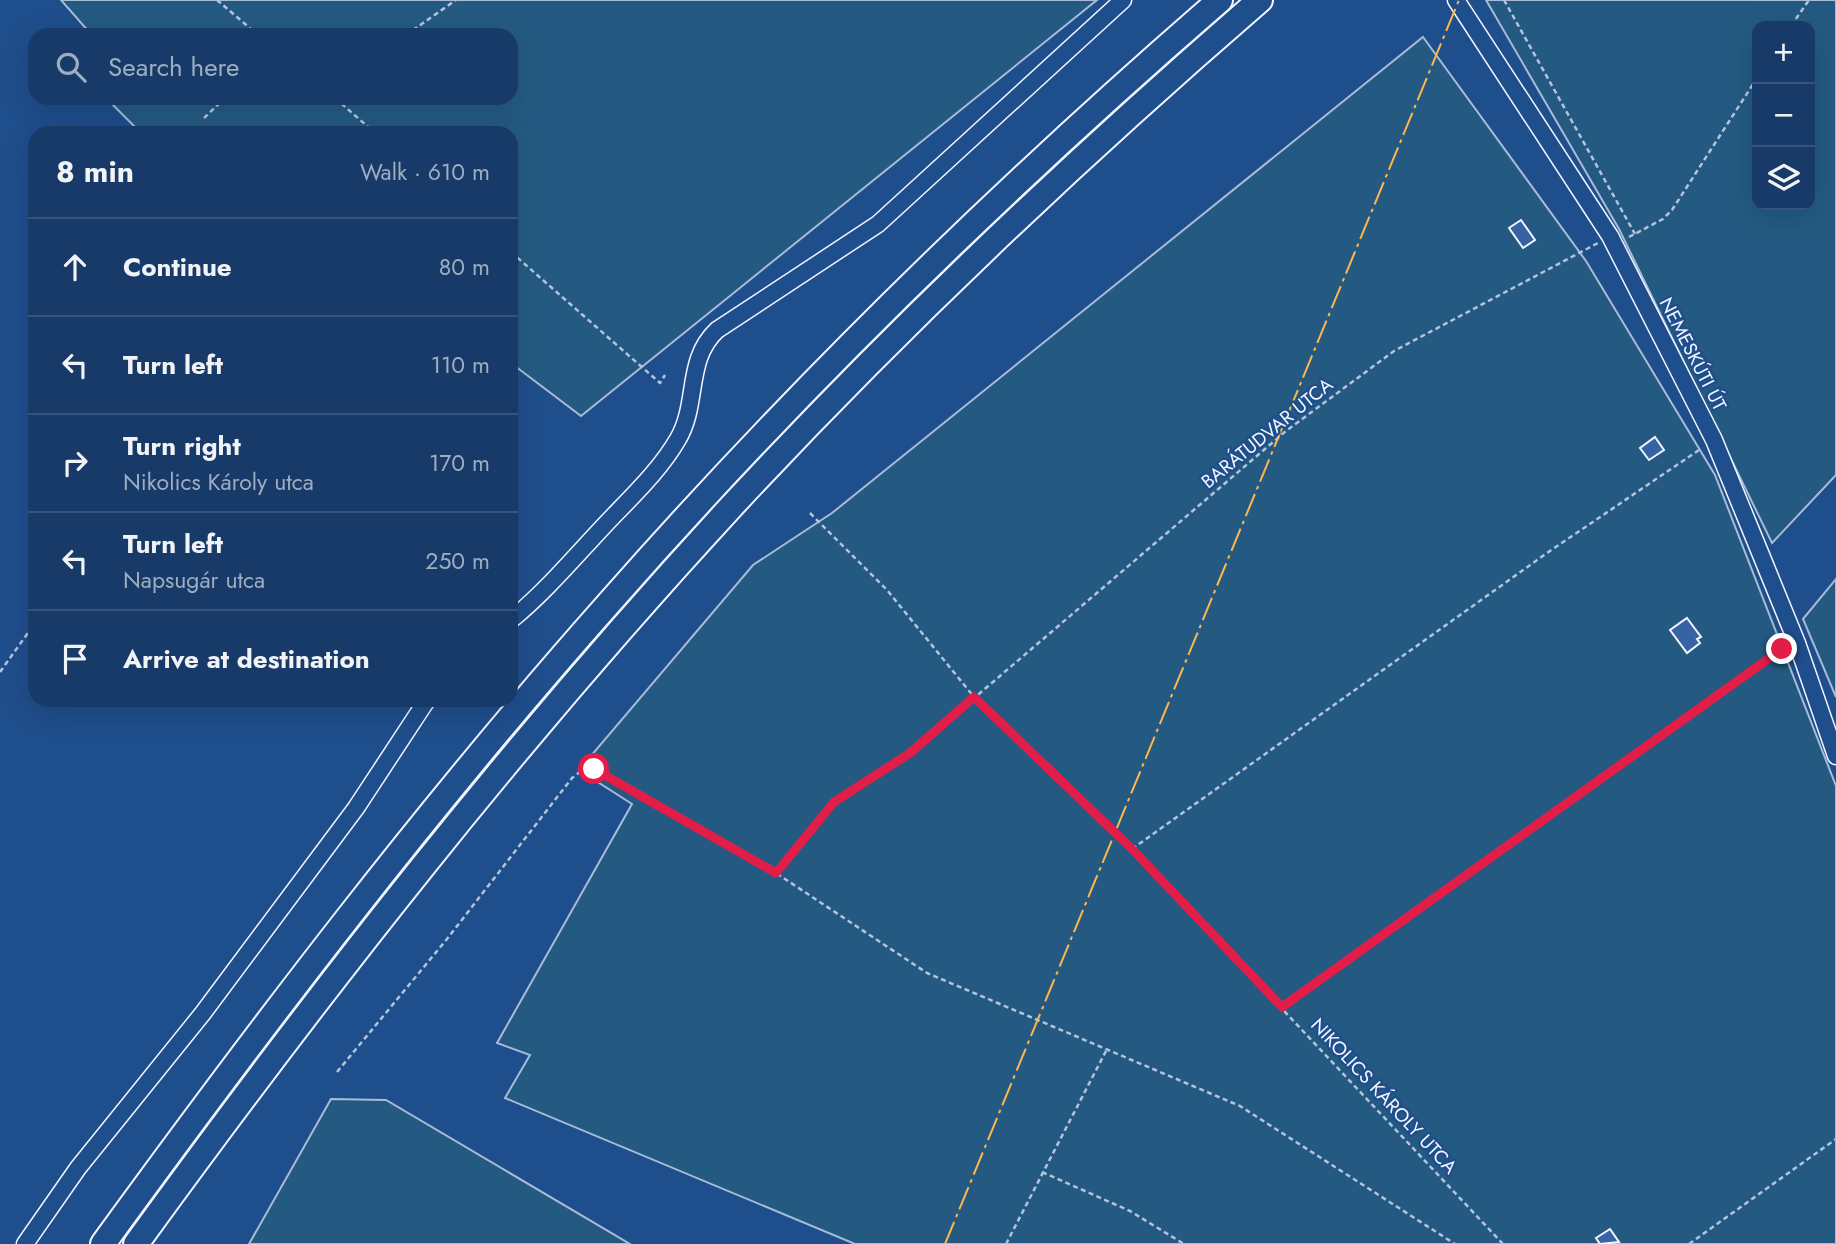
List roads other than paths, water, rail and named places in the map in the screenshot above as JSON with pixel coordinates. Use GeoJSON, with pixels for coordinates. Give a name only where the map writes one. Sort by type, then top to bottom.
{"type":"FeatureCollection","features":[{"type":"Feature","properties":{"kind":"highway"},"geometry":{"type":"LineString","coordinates":[[103,1244],[352,914],[477,758],[609,602],[784,413],[888,306],[1058,144],[1220,0]]}},
{"type":"Feature","properties":{"kind":"highway"},"geometry":{"type":"LineString","coordinates":[[136,1244],[321,996],[422,867],[674,570],[817,417],[990,243],[1260,0]]}},
{"type":"Feature","properties":{"kind":"street"},"geometry":{"type":"LineString","coordinates":[[518,614],[534,601],[651,475],[679,438],[693,389],[697,358],[704,342],[717,330],[877,224],[1123,0]]}},
{"type":"Feature","properties":{"kind":"street","name":"NEMESKÚTI ÚT"},"geometry":{"type":"LineString","coordinates":[[1457,0],[1612,240],[1714,440],[1797,643],[1836,756]]}},
{"type":"Feature","properties":{"kind":"street"},"geometry":{"type":"LineString","coordinates":[[25,1244],[78,1168],[202,1013],[356,808],[422,707]]}}]}
